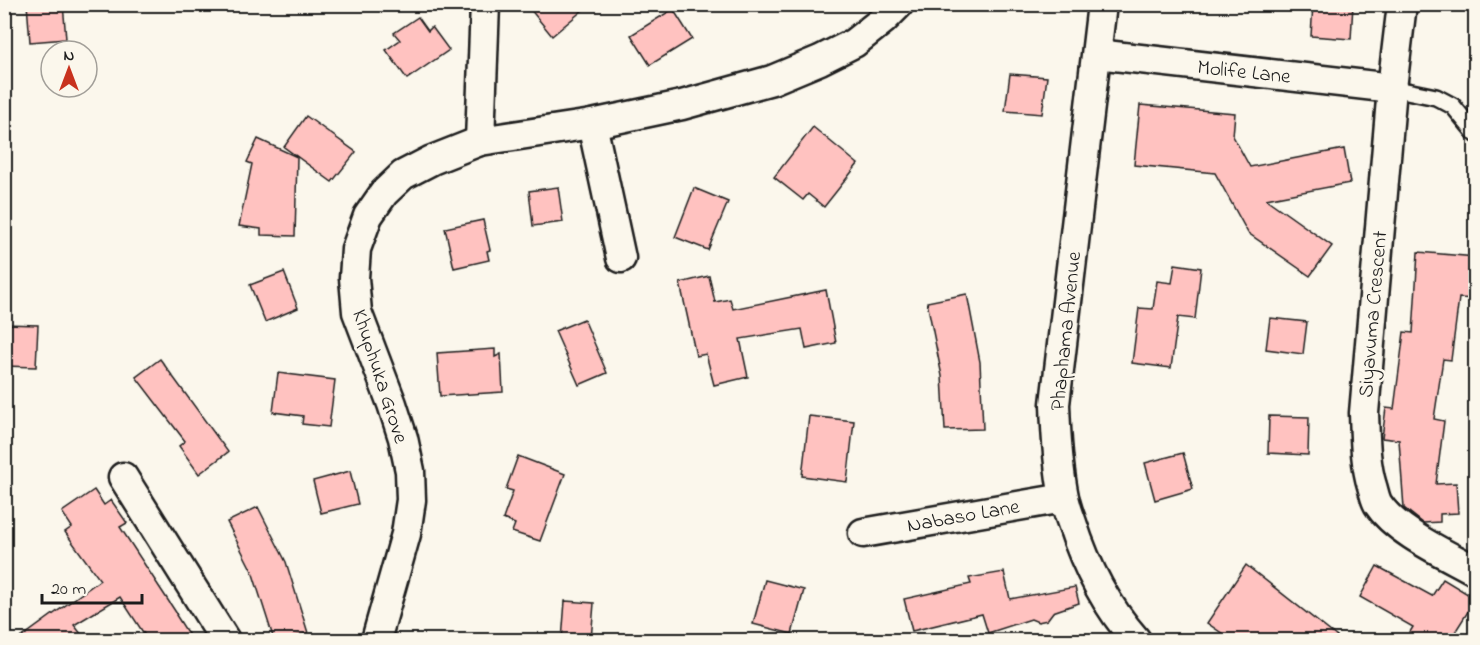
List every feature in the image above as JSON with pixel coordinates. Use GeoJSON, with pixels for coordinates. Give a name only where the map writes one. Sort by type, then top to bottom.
{"type":"FeatureCollection","features":[{"type":"Feature","properties":{"kind":"street"},"geometry":{"type":"LineString","coordinates":[[480,141],[485,4]]}},
{"type":"Feature","properties":{"kind":"street","name":"Khuphuka Grove"},"geometry":{"type":"LineString","coordinates":[[376,640],[406,534],[411,500],[411,481],[403,438],[393,404],[357,312],[354,278],[356,249],[368,216],[384,193],[403,176],[432,160],[480,141],[592,124],[682,105],[772,80],[855,43],[899,4]]}},
{"type":"Feature","properties":{"kind":"street","name":"Phaphama Avenue"},"geometry":{"type":"LineString","coordinates":[[1102,4],[1055,404],[1056,437],[1064,498],[1081,549],[1096,584],[1120,622],[1136,640]]}},
{"type":"Feature","properties":{"kind":"street","name":"Siyavuma Crescent"},"geometry":{"type":"LineString","coordinates":[[1402,4],[1392,88],[1364,413],[1369,475],[1376,502],[1391,520],[1419,539],[1476,571]]}},
{"type":"Feature","properties":{"kind":"street","name":"Molife Lane"},"geometry":{"type":"LineString","coordinates":[[1097,54],[1392,88]]}},
{"type":"Feature","properties":{"kind":"street"},"geometry":{"type":"LineString","coordinates":[[592,124],[621,258]]}},
{"type":"Feature","properties":{"kind":"street"},"geometry":{"type":"LineString","coordinates":[[123,477],[225,640]]}},
{"type":"Feature","properties":{"kind":"street","name":"Nabaso Lane"},"geometry":{"type":"LineString","coordinates":[[863,533],[1064,498]]}},
{"type":"Feature","properties":{"kind":"lane"},"geometry":{"type":"LineString","coordinates":[[1392,88],[1436,97],[1453,106],[1476,134]]}},
{"type":"Feature","properties":{"kind":"building"},"geometry":{"type":"Polygon","coordinates":[[[27,4],[63,4],[66,39],[39,39],[39,41],[30,42],[27,4]]]}},
{"type":"Feature","properties":{"kind":"building"},"geometry":{"type":"Polygon","coordinates":[[[526,4],[590,4],[552,36],[526,4]]]}},
{"type":"Feature","properties":{"kind":"building"},"geometry":{"type":"Polygon","coordinates":[[[1313,4],[1353,4],[1351,39],[1311,36],[1313,4]]]}},
{"type":"Feature","properties":{"kind":"building"},"geometry":{"type":"Polygon","coordinates":[[[673,9],[692,39],[650,65],[631,35],[673,9]]]}},
{"type":"Feature","properties":{"kind":"building"},"geometry":{"type":"Polygon","coordinates":[[[418,17],[428,31],[432,27],[449,50],[407,79],[386,50],[400,40],[394,33],[418,17]]]}},
{"type":"Feature","properties":{"kind":"building"},"geometry":{"type":"Polygon","coordinates":[[[1010,74],[1047,77],[1042,114],[1005,111],[1010,74]]]}},
{"type":"Feature","properties":{"kind":"building"},"geometry":{"type":"Polygon","coordinates":[[[1140,105],[1235,113],[1233,136],[1250,167],[1344,149],[1350,183],[1266,199],[1332,246],[1310,276],[1248,233],[1215,173],[1134,165],[1140,105]]]}},
{"type":"Feature","properties":{"kind":"building"},"geometry":{"type":"Polygon","coordinates":[[[306,116],[356,152],[332,182],[284,147],[306,116]]]}},
{"type":"Feature","properties":{"kind":"building"},"geometry":{"type":"Polygon","coordinates":[[[813,127],[858,164],[824,207],[808,194],[803,200],[774,177],[813,127]]]}},
{"type":"Feature","properties":{"kind":"building"},"geometry":{"type":"Polygon","coordinates":[[[258,139],[297,157],[295,236],[261,235],[261,229],[239,226],[252,164],[247,162],[258,139]]]}},
{"type":"Feature","properties":{"kind":"building"},"geometry":{"type":"Polygon","coordinates":[[[558,187],[563,222],[533,226],[529,191],[558,187]]]}},
{"type":"Feature","properties":{"kind":"building"},"geometry":{"type":"Polygon","coordinates":[[[694,188],[728,202],[708,250],[675,237],[694,188]]]}},
{"type":"Feature","properties":{"kind":"building"},"geometry":{"type":"Polygon","coordinates":[[[483,220],[490,250],[487,251],[489,260],[454,268],[445,228],[483,220]]]}},
{"type":"Feature","properties":{"kind":"building"},"geometry":{"type":"Polygon","coordinates":[[[1418,252],[1476,257],[1476,299],[1459,298],[1451,360],[1443,359],[1434,419],[1444,421],[1436,484],[1456,483],[1458,513],[1440,514],[1440,522],[1423,523],[1404,508],[1399,440],[1382,438],[1386,408],[1394,409],[1404,332],[1413,333],[1418,252]]]}},
{"type":"Feature","properties":{"kind":"building"},"geometry":{"type":"Polygon","coordinates":[[[1175,264],[1201,268],[1195,319],[1178,317],[1171,368],[1132,363],[1139,308],[1153,309],[1157,281],[1172,283],[1175,264]]]}},
{"type":"Feature","properties":{"kind":"building"},"geometry":{"type":"Polygon","coordinates":[[[284,272],[298,308],[265,322],[250,285],[284,272]]]}},
{"type":"Feature","properties":{"kind":"building"},"geometry":{"type":"Polygon","coordinates":[[[709,276],[715,302],[730,299],[733,309],[826,290],[836,343],[806,349],[802,329],[740,339],[748,377],[714,385],[706,354],[696,356],[680,283],[709,276]]]}},
{"type":"Feature","properties":{"kind":"building"},"geometry":{"type":"Polygon","coordinates":[[[967,294],[980,362],[983,429],[945,430],[942,376],[927,302],[967,294]]]}},
{"type":"Feature","properties":{"kind":"building"},"geometry":{"type":"Polygon","coordinates":[[[1270,318],[1307,322],[1303,354],[1266,349],[1270,318]]]}},
{"type":"Feature","properties":{"kind":"building"},"geometry":{"type":"Polygon","coordinates":[[[584,319],[607,373],[579,385],[555,331],[584,319]]]}},
{"type":"Feature","properties":{"kind":"building"},"geometry":{"type":"Polygon","coordinates":[[[4,324],[38,325],[36,367],[4,366],[4,324]]]}},
{"type":"Feature","properties":{"kind":"building"},"geometry":{"type":"Polygon","coordinates":[[[495,349],[495,357],[501,354],[503,392],[440,396],[437,353],[495,349]]]}},
{"type":"Feature","properties":{"kind":"building"},"geometry":{"type":"Polygon","coordinates":[[[160,359],[228,452],[199,474],[179,446],[185,441],[136,377],[160,359]]]}},
{"type":"Feature","properties":{"kind":"building"},"geometry":{"type":"Polygon","coordinates":[[[278,373],[335,380],[329,427],[302,424],[303,416],[273,412],[278,373]]]}},
{"type":"Feature","properties":{"kind":"building"},"geometry":{"type":"Polygon","coordinates":[[[809,416],[854,421],[847,482],[802,476],[809,416]]]}},
{"type":"Feature","properties":{"kind":"building"},"geometry":{"type":"Polygon","coordinates":[[[1269,416],[1309,417],[1308,455],[1268,453],[1269,416]]]}},
{"type":"Feature","properties":{"kind":"building"},"geometry":{"type":"Polygon","coordinates":[[[1183,453],[1193,489],[1155,500],[1145,463],[1183,453]]]}},
{"type":"Feature","properties":{"kind":"building"},"geometry":{"type":"Polygon","coordinates":[[[518,456],[565,474],[540,541],[512,532],[515,524],[503,519],[513,491],[506,489],[518,456]]]}},
{"type":"Feature","properties":{"kind":"building"},"geometry":{"type":"Polygon","coordinates":[[[350,471],[358,504],[321,513],[313,481],[350,471]]]}},
{"type":"Feature","properties":{"kind":"building"},"geometry":{"type":"Polygon","coordinates":[[[94,490],[104,505],[111,500],[127,523],[120,527],[192,640],[148,640],[120,597],[74,625],[86,640],[18,640],[100,580],[65,532],[72,527],[62,512],[94,490]]]}},
{"type":"Feature","properties":{"kind":"building"},"geometry":{"type":"Polygon","coordinates":[[[258,507],[286,562],[308,633],[284,640],[274,640],[252,571],[227,522],[258,507]]]}},
{"type":"Feature","properties":{"kind":"building"},"geometry":{"type":"Polygon","coordinates":[[[1246,565],[1341,640],[1232,640],[1207,623],[1246,565]]]}},
{"type":"Feature","properties":{"kind":"building"},"geometry":{"type":"Polygon","coordinates":[[[1377,566],[1432,596],[1443,579],[1476,599],[1450,640],[1405,640],[1413,627],[1360,597],[1377,566]]]}},
{"type":"Feature","properties":{"kind":"building"},"geometry":{"type":"Polygon","coordinates":[[[1004,572],[1010,599],[1075,587],[1079,603],[1053,612],[1047,620],[1038,622],[1031,619],[988,633],[982,614],[912,631],[904,599],[971,584],[969,578],[1004,572]]]}},
{"type":"Feature","properties":{"kind":"building"},"geometry":{"type":"Polygon","coordinates":[[[765,580],[804,590],[792,634],[753,624],[765,580]]]}},
{"type":"Feature","properties":{"kind":"building"},"geometry":{"type":"Polygon","coordinates":[[[565,601],[594,603],[591,640],[562,640],[565,601]]]}}]}
